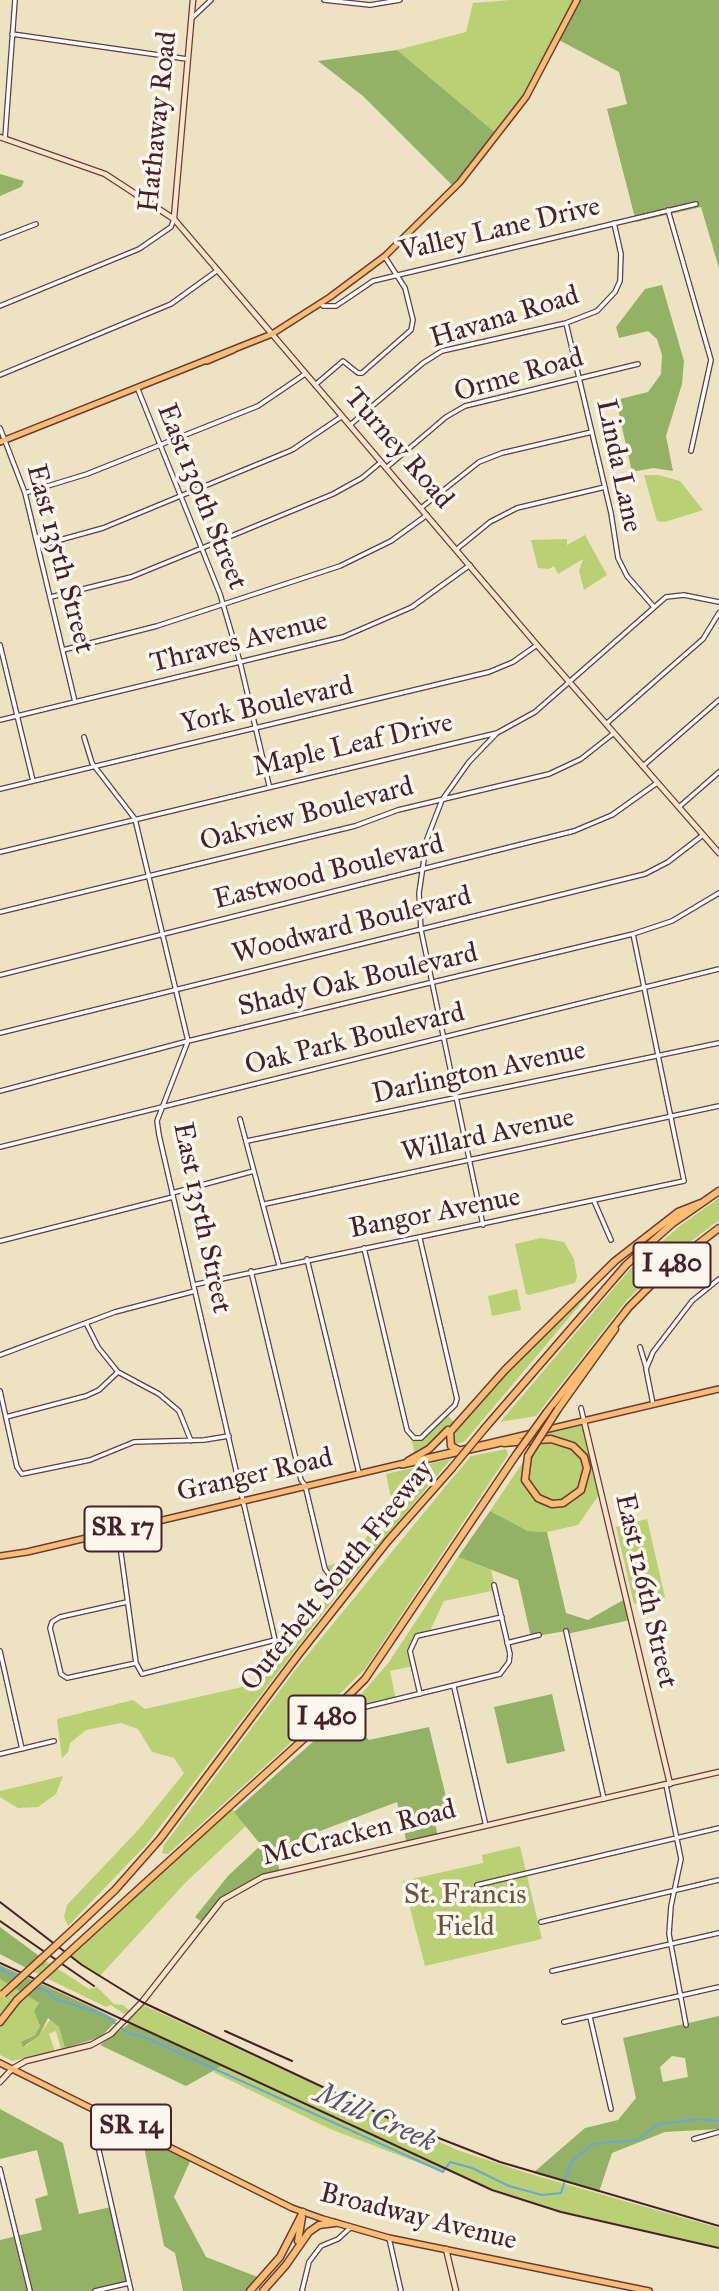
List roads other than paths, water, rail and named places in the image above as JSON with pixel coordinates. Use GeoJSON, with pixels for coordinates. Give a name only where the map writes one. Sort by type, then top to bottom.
{"type":"FeatureCollection","features":[{"type":"Feature","properties":{"kind":"highway","name":"Outerbelt South Freeway"},"geometry":{"type":"LineString","coordinates":[[2,1996],[115,1890],[160,1839],[387,1542],[620,1271],[657,1236],[719,1191]]}},
{"type":"Feature","properties":{"kind":"highway"},"geometry":{"type":"LineString","coordinates":[[408,1461],[429,1449],[563,1310],[615,1262],[678,1212],[701,1203]]}},
{"type":"Feature","properties":{"kind":"highway","name":"I 480"},"geometry":{"type":"LineString","coordinates":[[0,2015],[319,1725],[365,1679],[516,1455],[629,1307],[672,1264],[719,1228]]}},
{"type":"Feature","properties":{"kind":"highway"},"geometry":{"type":"LineString","coordinates":[[504,1443],[551,1439],[573,1446],[584,1457],[587,1468],[582,1490],[563,1503],[552,1504],[538,1499],[525,1480],[528,1456],[558,1409],[629,1307]]}},
{"type":"Feature","properties":{"kind":"highway"},"geometry":{"type":"LineString","coordinates":[[459,1451],[450,1444],[449,1434],[467,1411]]}},
{"type":"Feature","properties":{"kind":"highway"},"geometry":{"type":"LineString","coordinates":[[0,2022],[17,2000]]}},
{"type":"Feature","properties":{"kind":"highway"},"geometry":{"type":"LineString","coordinates":[[294,2253],[302,2233],[303,2212]]}},
{"type":"Feature","properties":{"kind":"highway"},"geometry":{"type":"LineString","coordinates":[[250,2291],[280,2257],[303,2212]]}},
{"type":"Feature","properties":{"kind":"highway"},"geometry":{"type":"LineString","coordinates":[[263,2291],[313,2228],[335,2223]]}},
{"type":"Feature","properties":{"kind":"main road"},"geometry":{"type":"LineString","coordinates":[[2,441],[272,334],[321,303],[385,256],[460,182],[526,97],[577,0]]}},
{"type":"Feature","properties":{"kind":"main road","name":"Granger Road"},"geometry":{"type":"LineString","coordinates":[[0,1556],[118,1531],[719,1389]]}},
{"type":"Feature","properties":{"kind":"main road","name":"Granger Road"},"geometry":{"type":"LineString","coordinates":[[397,1465],[504,1443],[575,1423]]}},
{"type":"Feature","properties":{"kind":"main road","name":"Broadway Avenue"},"geometry":{"type":"LineString","coordinates":[[0,2063],[303,2212],[389,2238],[626,2289],[649,2291]]}},
{"type":"Feature","properties":{"kind":"street"},"geometry":{"type":"LineString","coordinates":[[3,137],[15,0]]}},
{"type":"Feature","properties":{"kind":"street","name":"Hathaway Road"},"geometry":{"type":"LineString","coordinates":[[0,306],[139,249],[171,227],[174,219],[192,0]]}},
{"type":"Feature","properties":{"kind":"street"},"geometry":{"type":"LineString","coordinates":[[191,19],[211,0]]}},
{"type":"Feature","properties":{"kind":"street"},"geometry":{"type":"LineString","coordinates":[[324,0],[370,5],[401,0]]}},
{"type":"Feature","properties":{"kind":"street"},"geometry":{"type":"LineString","coordinates":[[12,34],[187,59]]}},
{"type":"Feature","properties":{"kind":"street","name":"Turney Road"},"geometry":{"type":"LineString","coordinates":[[3,137],[105,174],[174,219],[537,645],[718,850]]}},
{"type":"Feature","properties":{"kind":"street","name":"Valley Lane Drive"},"geometry":{"type":"LineString","coordinates":[[321,303],[323,306],[336,306],[371,281],[696,204]]}},
{"type":"Feature","properties":{"kind":"street"},"geometry":{"type":"LineString","coordinates":[[668,210],[711,360],[691,451]]}},
{"type":"Feature","properties":{"kind":"street","name":"Havana Road"},"geometry":{"type":"LineString","coordinates":[[350,426],[423,363],[442,351],[566,323],[597,311],[615,292],[622,269],[614,223]]}},
{"type":"Feature","properties":{"kind":"street"},"geometry":{"type":"LineString","coordinates":[[0,238],[36,224]]}},
{"type":"Feature","properties":{"kind":"street"},"geometry":{"type":"LineString","coordinates":[[314,386],[343,361],[358,373],[362,373],[411,330],[410,304],[405,288],[385,256]]}},
{"type":"Feature","properties":{"kind":"street"},"geometry":{"type":"LineString","coordinates":[[0,374],[171,304],[218,270]]}},
{"type":"Feature","properties":{"kind":"street","name":"Linda Lane"},"geometry":{"type":"LineString","coordinates":[[566,323],[605,487],[620,565],[654,607]]}},
{"type":"Feature","properties":{"kind":"street","name":"Orme Road"},"geometry":{"type":"LineString","coordinates":[[386,468],[446,417],[466,406],[638,364]]}},
{"type":"Feature","properties":{"kind":"street"},"geometry":{"type":"LineString","coordinates":[[25,493],[87,474],[267,402],[305,374]]}},
{"type":"Feature","properties":{"kind":"street","name":"East 130th Street"},"geometry":{"type":"LineString","coordinates":[[137,387],[224,605],[269,785]]}},
{"type":"Feature","properties":{"kind":"street"},"geometry":{"type":"LineString","coordinates":[[38,546],[103,528],[292,450],[341,417]]}},
{"type":"Feature","properties":{"kind":"street","name":"East 135th Street"},"geometry":{"type":"LineString","coordinates":[[0,428],[2,441],[25,493],[75,702]]}},
{"type":"Feature","properties":{"kind":"street"},"geometry":{"type":"LineString","coordinates":[[421,508],[479,462],[502,453],[592,432]]}},
{"type":"Feature","properties":{"kind":"street"},"geometry":{"type":"LineString","coordinates":[[51,597],[131,577],[202,548],[333,494],[362,478],[381,462]]}},
{"type":"Feature","properties":{"kind":"street"},"geometry":{"type":"LineString","coordinates":[[457,548],[490,522],[517,508],[605,487]]}},
{"type":"Feature","properties":{"kind":"street"},"geometry":{"type":"LineString","coordinates":[[63,650],[157,626],[354,561],[391,541],[427,515]]}},
{"type":"Feature","properties":{"kind":"street","name":"Thraves Avenue"},"geometry":{"type":"LineString","coordinates":[[0,720],[331,641],[379,624],[425,599],[470,565]]}},
{"type":"Feature","properties":{"kind":"street","name":"Maple Leaf Drive"},"geometry":{"type":"LineString","coordinates":[[0,852],[269,785],[497,733],[535,712],[654,607],[673,595],[719,602]]}},
{"type":"Feature","properties":{"kind":"street"},"geometry":{"type":"LineString","coordinates":[[606,724],[703,639],[719,613]]}},
{"type":"Feature","properties":{"kind":"street"},"geometry":{"type":"LineString","coordinates":[[0,645],[33,781]]}},
{"type":"Feature","properties":{"kind":"street","name":"York Boulevard"},"geometry":{"type":"LineString","coordinates":[[0,789],[489,672],[513,662],[537,645]]}},
{"type":"Feature","properties":{"kind":"street"},"geometry":{"type":"LineString","coordinates":[[643,766],[719,700]]}},
{"type":"Feature","properties":{"kind":"street"},"geometry":{"type":"LineString","coordinates":[[483,1225],[421,930],[421,869],[430,828],[442,800],[469,762],[497,733]]}},
{"type":"Feature","properties":{"kind":"street","name":"Oakview Boulevard"},"geometry":{"type":"LineString","coordinates":[[0,912],[355,826],[398,810],[558,770],[581,759],[614,733]]}},
{"type":"Feature","properties":{"kind":"street"},"geometry":{"type":"LineString","coordinates":[[84,737],[94,766],[135,818],[188,1041]]}},
{"type":"Feature","properties":{"kind":"street"},"geometry":{"type":"LineString","coordinates":[[679,807],[719,772]]}},
{"type":"Feature","properties":{"kind":"street","name":"Eastwood Boulevard"},"geometry":{"type":"LineString","coordinates":[[0,975],[589,826],[624,808],[657,783]]}},
{"type":"Feature","properties":{"kind":"street","name":"Woodward Boulevard"},"geometry":{"type":"LineString","coordinates":[[0,1033],[645,874],[675,857],[703,835]]}},
{"type":"Feature","properties":{"kind":"street","name":"Shady Oak Boulevard"},"geometry":{"type":"LineString","coordinates":[[0,1091],[188,1041],[633,934],[673,921],[719,893]]}},
{"type":"Feature","properties":{"kind":"street"},"geometry":{"type":"LineString","coordinates":[[633,934],[670,1116]]}},
{"type":"Feature","properties":{"kind":"street","name":"Oak Park Boulevard"},"geometry":{"type":"LineString","coordinates":[[0,1147],[719,969]]}},
{"type":"Feature","properties":{"kind":"street","name":"East 135th Street"},"geometry":{"type":"LineString","coordinates":[[136,1662],[142,1674],[274,1642],[276,1635],[159,1135],[158,1121],[162,1107],[188,1041]]}},
{"type":"Feature","properties":{"kind":"street","name":"Darlington Avenue"},"geometry":{"type":"LineString","coordinates":[[247,1142],[719,1043]]}},
{"type":"Feature","properties":{"kind":"street","name":"Willard Avenue"},"geometry":{"type":"LineString","coordinates":[[264,1203],[719,1106]]}},
{"type":"Feature","properties":{"kind":"street","name":"Bangor Avenue"},"geometry":{"type":"LineString","coordinates":[[193,1285],[684,1181],[670,1116]]}},
{"type":"Feature","properties":{"kind":"street"},"geometry":{"type":"LineString","coordinates":[[240,1119],[279,1265]]}},
{"type":"Feature","properties":{"kind":"street"},"geometry":{"type":"LineString","coordinates":[[0,1241],[254,1171]]}},
{"type":"Feature","properties":{"kind":"street"},"geometry":{"type":"LineString","coordinates":[[594,1201],[611,1240]]}},
{"type":"Feature","properties":{"kind":"street"},"geometry":{"type":"LineString","coordinates":[[364,1248],[411,1437],[417,1439],[424,1436],[455,1405],[457,1399],[419,1239]]}},
{"type":"Feature","properties":{"kind":"street"},"geometry":{"type":"LineString","coordinates":[[702,1257],[709,1287]]}},
{"type":"Feature","properties":{"kind":"street"},"geometry":{"type":"LineString","coordinates":[[307,1259],[359,1474]]}},
{"type":"Feature","properties":{"kind":"street"},"geometry":{"type":"LineString","coordinates":[[251,1271],[301,1480],[305,1485],[325,1569],[331,1577]]}},
{"type":"Feature","properties":{"kind":"street"},"geometry":{"type":"LineString","coordinates":[[646,1369],[653,1352],[676,1318],[719,1279]]}},
{"type":"Feature","properties":{"kind":"street"},"geometry":{"type":"LineString","coordinates":[[0,1355],[142,1304],[195,1292]]}},
{"type":"Feature","properties":{"kind":"street"},"geometry":{"type":"LineString","coordinates":[[86,1323],[98,1347],[118,1372],[171,1403],[185,1422],[191,1441]]}},
{"type":"Feature","properties":{"kind":"street"},"geometry":{"type":"LineString","coordinates":[[640,1347],[653,1404]]}},
{"type":"Feature","properties":{"kind":"street"},"geometry":{"type":"LineString","coordinates":[[6,1417],[86,1396],[99,1390],[118,1372]]}},
{"type":"Feature","properties":{"kind":"street"},"geometry":{"type":"LineString","coordinates":[[0,1391],[22,1474],[90,1460],[134,1442],[191,1441],[230,1435]]}},
{"type":"Feature","properties":{"kind":"street","name":"East 126th Street"},"geometry":{"type":"LineString","coordinates":[[581,1408],[668,1784]]}},
{"type":"Feature","properties":{"kind":"street"},"geometry":{"type":"LineString","coordinates":[[118,1531],[136,1662],[67,1678],[61,1674],[50,1628],[52,1622],[127,1602]]}},
{"type":"Feature","properties":{"kind":"street"},"geometry":{"type":"LineString","coordinates":[[361,1708],[493,1678],[505,1668],[509,1662],[507,1643],[495,1585]]}},
{"type":"Feature","properties":{"kind":"street"},"geometry":{"type":"LineString","coordinates":[[420,1694],[410,1651],[412,1642],[424,1634],[502,1616]]}},
{"type":"Feature","properties":{"kind":"street"},"geometry":{"type":"LineString","coordinates":[[566,1630],[604,1799]]}},
{"type":"Feature","properties":{"kind":"street"},"geometry":{"type":"LineString","coordinates":[[507,1643],[539,1635]]}},
{"type":"Feature","properties":{"kind":"street"},"geometry":{"type":"LineString","coordinates":[[0,1651],[22,1748]]}},
{"type":"Feature","properties":{"kind":"street"},"geometry":{"type":"LineString","coordinates":[[454,1687],[486,1826]]}},
{"type":"Feature","properties":{"kind":"street"},"geometry":{"type":"LineString","coordinates":[[0,1754],[54,1741]]}},
{"type":"Feature","properties":{"kind":"street","name":"McCracken Road"},"geometry":{"type":"LineString","coordinates":[[0,2082],[12,2069],[31,2059],[97,2043],[114,2032],[222,1900],[263,1877],[719,1772]]}},
{"type":"Feature","properties":{"kind":"street"},"geometry":{"type":"LineString","coordinates":[[668,1784],[681,1858],[669,1921],[687,2025]]}},
{"type":"Feature","properties":{"kind":"street"},"geometry":{"type":"LineString","coordinates":[[477,1885],[719,1828]]}},
{"type":"Feature","properties":{"kind":"street"},"geometry":{"type":"LineString","coordinates":[[541,1922],[719,1880]]}},
{"type":"Feature","properties":{"kind":"street"},"geometry":{"type":"LineString","coordinates":[[552,1971],[719,1933]]}},
{"type":"Feature","properties":{"kind":"street"},"geometry":{"type":"LineString","coordinates":[[564,2022],[719,1987]]}},
{"type":"Feature","properties":{"kind":"street"},"geometry":{"type":"LineString","coordinates":[[590,2017],[611,2109]]}},
{"type":"Feature","properties":{"kind":"street"},"geometry":{"type":"LineString","coordinates":[[104,2113],[95,2133],[131,2291]]}},
{"type":"Feature","properties":{"kind":"street"},"geometry":{"type":"LineString","coordinates":[[694,2139],[719,2132]]}},
{"type":"Feature","properties":{"kind":"street"},"geometry":{"type":"LineString","coordinates":[[0,2169],[30,2291]]}},
{"type":"Feature","properties":{"kind":"street"},"geometry":{"type":"LineString","coordinates":[[302,2291],[309,2262],[321,2246],[338,2239],[350,2228]]}},
{"type":"Feature","properties":{"kind":"street"},"geometry":{"type":"LineString","coordinates":[[389,2238],[401,2291]]}},
{"type":"Feature","properties":{"kind":"street"},"geometry":{"type":"LineString","coordinates":[[446,2249],[456,2291]]}},
{"type":"Feature","properties":{"kind":"street"},"geometry":{"type":"LineString","coordinates":[[95,2291],[129,2283]]}},
{"type":"Feature","properties":{"kind":"waterway","name":"Mill Creek"},"geometry":{"type":"LineString","coordinates":[[0,1969],[17,1978]]}},
{"type":"Feature","properties":{"kind":"waterway","name":"Mill Creek"},"geometry":{"type":"LineString","coordinates":[[35,1987],[47,1991],[53,1998],[104,2015],[128,2033],[144,2037],[443,2172],[450,2162],[472,2168],[509,2186],[542,2195],[561,2193],[571,2162],[592,2144],[637,2140],[659,2124],[698,2119],[719,2121]]}},
{"type":"Feature","properties":{"kind":"railway"},"geometry":{"type":"LineString","coordinates":[[0,1902],[82,1965],[142,2002],[395,2121],[500,2162],[719,2226]]}},
{"type":"Feature","properties":{"kind":"railway"},"geometry":{"type":"LineString","coordinates":[[0,1921],[94,1986]]}},
{"type":"Feature","properties":{"kind":"railway"},"geometry":{"type":"LineString","coordinates":[[0,1963],[492,2190],[561,2212],[719,2248]]}},
{"type":"Feature","properties":{"kind":"railway"},"geometry":{"type":"LineString","coordinates":[[225,2031],[292,2061]]}},
{"type":"Feature","properties":{"kind":"park label","name":"St. Francis Field"},"geometry":{"type":"Point","coordinates":[465,1912]}}]}
